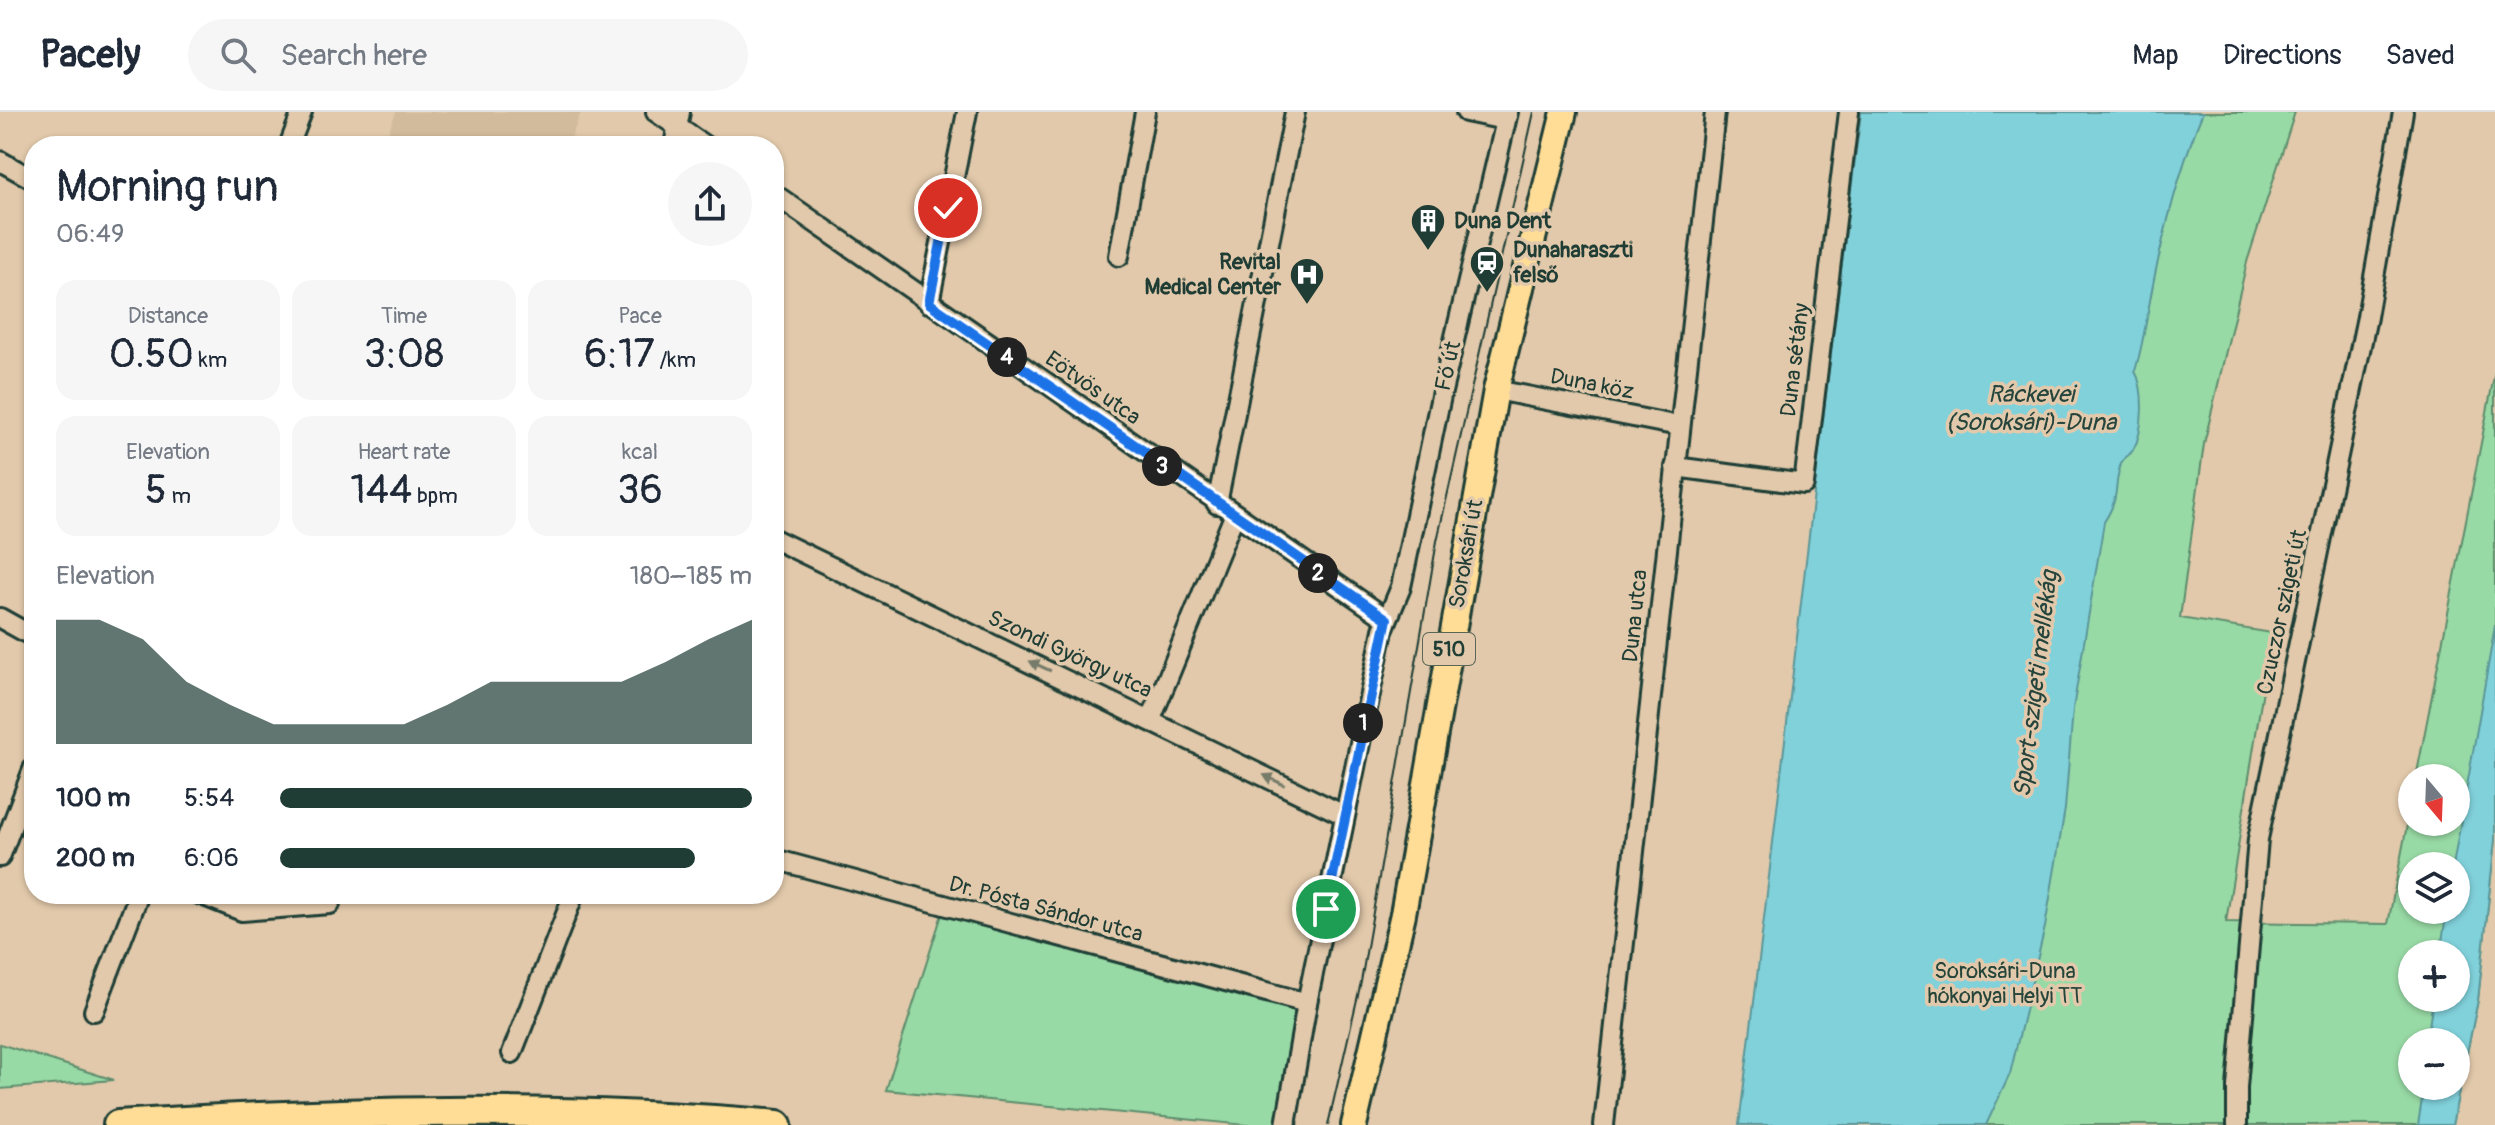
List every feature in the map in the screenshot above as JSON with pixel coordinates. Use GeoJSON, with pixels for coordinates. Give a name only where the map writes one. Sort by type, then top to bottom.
{"type":"FeatureCollection","features":[{"type":"Feature","properties":{"kind":"highway"},"geometry":{"type":"LineString","coordinates":[[118,1125],[338,1113],[494,1111],[777,1125]]}},
{"type":"Feature","properties":{"kind":"main road","name":"510"},"geometry":{"type":"LineString","coordinates":[[1550,173],[1564,112]]}},
{"type":"Feature","properties":{"kind":"main road","name":"510"},"geometry":{"type":"LineString","coordinates":[[1550,173],[1570,112]]}},
{"type":"Feature","properties":{"kind":"main road","name":"Soroksári út"},"geometry":{"type":"LineString","coordinates":[[1355,1125],[1403,914],[1496,390],[1550,173]]}},
{"type":"Feature","properties":{"kind":"street"},"geometry":{"type":"LineString","coordinates":[[293,136],[302,112]]}},
{"type":"Feature","properties":{"kind":"street"},"geometry":{"type":"LineString","coordinates":[[656,112],[679,119],[695,136]]}},
{"type":"Feature","properties":{"kind":"street"},"geometry":{"type":"LineString","coordinates":[[929,303],[967,112]]}},
{"type":"Feature","properties":{"kind":"street"},"geometry":{"type":"LineString","coordinates":[[1119,256],[1145,112]]}},
{"type":"Feature","properties":{"kind":"street"},"geometry":{"type":"LineString","coordinates":[[1217,504],[1295,112]]}},
{"type":"Feature","properties":{"kind":"street"},"geometry":{"type":"LineString","coordinates":[[1466,112],[1507,116]]}},
{"type":"Feature","properties":{"kind":"street","name":"Duna utca"},"geometry":{"type":"LineString","coordinates":[[1604,1125],[1715,112]]}},
{"type":"Feature","properties":{"kind":"street","name":"Duna sétány"},"geometry":{"type":"LineString","coordinates":[[1675,467],[1804,484],[1849,112]]}},
{"type":"Feature","properties":{"kind":"street","name":"Czuczor szigeti út"},"geometry":{"type":"LineString","coordinates":[[2237,1125],[2238,1071],[2258,839],[2367,317],[2403,112]]}},
{"type":"Feature","properties":{"kind":"street","name":"Fő út"},"geometry":{"type":"LineString","coordinates":[[1286,1125],[1344,815],[1387,619],[1401,587],[1441,396],[1507,116]]}},
{"type":"Feature","properties":{"kind":"street"},"geometry":{"type":"LineString","coordinates":[[0,161],[24,174]]}},
{"type":"Feature","properties":{"kind":"street","name":"Eötvös utca"},"geometry":{"type":"LineString","coordinates":[[784,201],[1234,516],[1387,619]]}},
{"type":"Feature","properties":{"kind":"street","name":"Duna köz"},"geometry":{"type":"LineString","coordinates":[[1496,390],[1679,426]]}},
{"type":"Feature","properties":{"kind":"street"},"geometry":{"type":"LineString","coordinates":[[1151,719],[1234,516]]}},
{"type":"Feature","properties":{"kind":"street","name":"Szondi György utca"},"geometry":{"type":"LineString","coordinates":[[784,544],[1344,815]]}},
{"type":"Feature","properties":{"kind":"street"},"geometry":{"type":"LineString","coordinates":[[0,618],[24,631]]}},
{"type":"Feature","properties":{"kind":"street"},"geometry":{"type":"LineString","coordinates":[[0,857],[6,820],[24,786]]}},
{"type":"Feature","properties":{"kind":"street","name":"Dr. Pósta Sándor utca"},"geometry":{"type":"LineString","coordinates":[[784,862],[1307,1003]]}},
{"type":"Feature","properties":{"kind":"street"},"geometry":{"type":"LineString","coordinates":[[94,1011],[135,904]]}},
{"type":"Feature","properties":{"kind":"street"},"geometry":{"type":"LineString","coordinates":[[224,904],[242,911],[330,904]]}},
{"type":"Feature","properties":{"kind":"street"},"geometry":{"type":"LineString","coordinates":[[512,1053],[570,904]]}},
{"type":"Feature","properties":{"kind":"shaded area"},"geometry":{"type":"Polygon","coordinates":[[[396,112],[581,112],[572,136],[387,136],[396,112]]]}},
{"type":"Feature","properties":{"kind":"green space","name":"Soroksári-Duna hókonyai Helyi TT"},"geometry":{"type":"Polygon","coordinates":[[[2009,112],[2295,112],[2247,262],[2204,444],[2180,618],[2272,633],[2226,922],[2388,924],[2398,872],[2398,924],[2470,924],[2470,852],[2402,852],[2405,836],[2470,836],[2470,764],[2419,764],[2495,371],[2495,839],[2478,1000],[2470,1038],[2470,1028],[2398,1028],[2398,1100],[2457,1100],[2452,1125],[1842,1125],[2009,112]]]}},
{"type":"Feature","properties":{"kind":"green space"},"geometry":{"type":"Polygon","coordinates":[[[943,911],[1300,1011],[1282,1125],[1246,1125],[886,1090],[943,911]]]}},
{"type":"Feature","properties":{"kind":"green space"},"geometry":{"type":"Polygon","coordinates":[[[0,1044],[114,1080],[0,1089],[0,1044]]]}},
{"type":"Feature","properties":{"kind":"water"},"geometry":{"type":"Polygon","coordinates":[[[1861,112],[2203,112],[2172,205],[2135,371],[2142,399],[2137,442],[2121,463],[2115,498],[2104,522],[2073,709],[2065,809],[2045,927],[2010,1074],[1986,1125],[1739,1125],[1861,112]]]}},
{"type":"Feature","properties":{"kind":"water"},"geometry":{"type":"Polygon","coordinates":[[[2495,626],[2495,839],[2478,1000],[2470,1038],[2470,1028],[2429,1028],[2431,1012],[2470,1012],[2470,940],[2442,940],[2445,924],[2470,924],[2470,852],[2455,852],[2458,836],[2470,836],[2470,769],[2495,626]]]}},
{"type":"Feature","properties":{"kind":"water"},"geometry":{"type":"Polygon","coordinates":[[[2422,1100],[2457,1100],[2452,1125],[2418,1125],[2422,1100]]]}},
{"type":"Feature","properties":{"kind":"tram line"},"geometry":{"type":"LineString","coordinates":[[1328,1125],[1361,982],[1437,541],[1534,112]]}},
{"type":"Feature","properties":{"kind":"place","name":"Duna Dent"},"geometry":{"type":"Point","coordinates":[1428,252]}},
{"type":"Feature","properties":{"kind":"place","name":"Dunaharaszti felső"},"geometry":{"type":"Point","coordinates":[1487,294]}},
{"type":"Feature","properties":{"kind":"place","name":"Revital Medical Center"},"geometry":{"type":"Point","coordinates":[1307,306]}},
{"type":"Feature","properties":{"kind":"route"},"geometry":{"type":"LineString","coordinates":[[948,208],[929,303],[1387,619],[1326,909]]}},
{"type":"Feature","properties":{"kind":"water label","name":"Ráckevei (Soroksári)-Duna"},"geometry":{"type":"Point","coordinates":[2031,408]}},
{"type":"Feature","properties":{"kind":"water label","name":"Sport-szigeti mellékág"},"geometry":{"type":"Point","coordinates":[2036,684]}}]}
